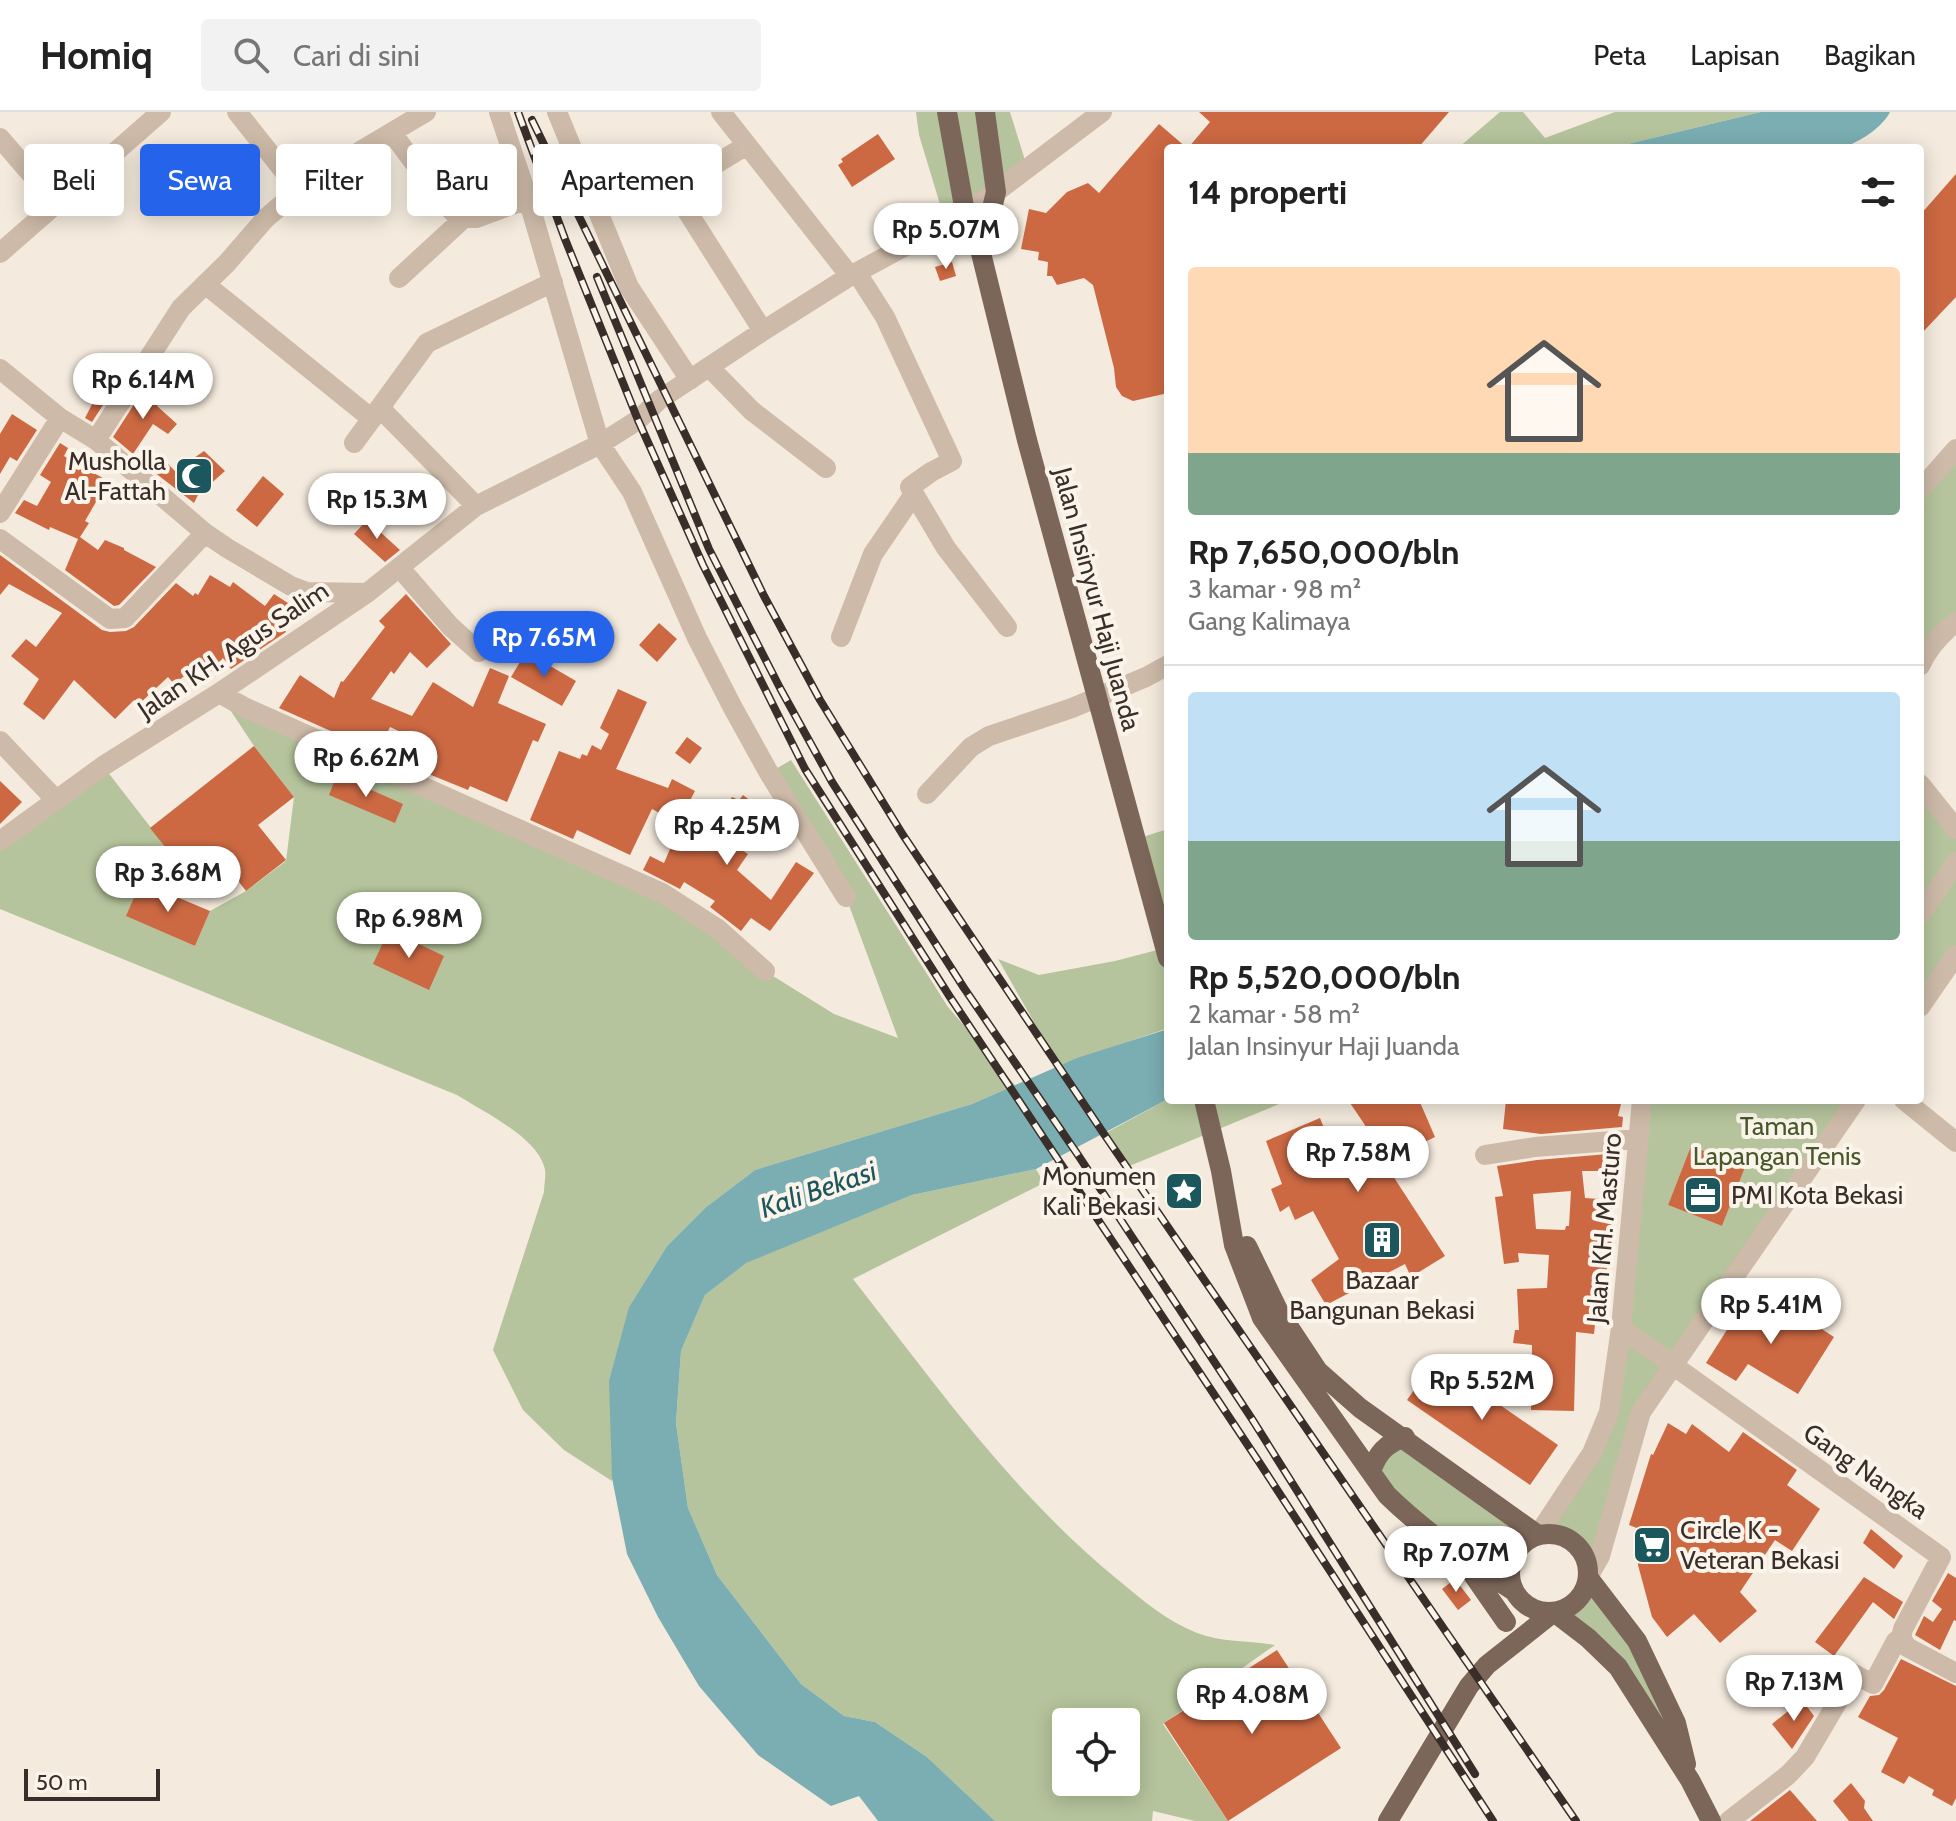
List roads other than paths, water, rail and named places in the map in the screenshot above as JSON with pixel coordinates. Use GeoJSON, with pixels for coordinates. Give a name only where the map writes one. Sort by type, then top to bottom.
{"type":"FeatureCollection","features":[{"type":"Feature","properties":{"kind":"main road","name":"Jalan Insinyur Haji Juanda"},"geometry":{"type":"LineString","coordinates":[[947,112],[965,212],[981,253],[1027,440],[1164,941]]}},
{"type":"Feature","properties":{"kind":"main road","name":"Jalan Insinyur Haji Juanda"},"geometry":{"type":"LineString","coordinates":[[981,253],[996,192],[985,112]]}},
{"type":"Feature","properties":{"kind":"main road"},"geometry":{"type":"LineString","coordinates":[[1205,1104],[1234,1245],[1262,1318],[1387,1495],[1463,1559],[1516,1593],[1534,1609],[1554,1612],[1588,1638],[1618,1667],[1690,1780],[1711,1821]]}},
{"type":"Feature","properties":{"kind":"main road"},"geometry":{"type":"LineString","coordinates":[[1221,1171],[1246,1244],[1279,1312],[1318,1371],[1360,1408],[1405,1437],[1538,1535]]}},
{"type":"Feature","properties":{"kind":"main road"},"geometry":{"type":"LineString","coordinates":[[1371,1471],[1378,1453],[1405,1437]]}},
{"type":"Feature","properties":{"kind":"main road"},"geometry":{"type":"LineString","coordinates":[[1388,1821],[1459,1701],[1487,1665],[1554,1612],[1579,1599],[1588,1577],[1586,1559],[1572,1541],[1553,1534],[1538,1535],[1520,1547],[1511,1562],[1510,1574],[1516,1593],[1487,1665]]}},
{"type":"Feature","properties":{"kind":"main road"},"geometry":{"type":"LineString","coordinates":[[1463,1559],[1506,1622]]}},
{"type":"Feature","properties":{"kind":"main road"},"geometry":{"type":"LineString","coordinates":[[1588,1577],[1637,1641],[1676,1723],[1690,1780]]}},
{"type":"Feature","properties":{"kind":"street"},"geometry":{"type":"LineString","coordinates":[[124,144],[161,112]]}},
{"type":"Feature","properties":{"kind":"street"},"geometry":{"type":"LineString","coordinates":[[237,112],[276,161]]}},
{"type":"Feature","properties":{"kind":"street"},"geometry":{"type":"LineString","coordinates":[[374,144],[426,112]]}},
{"type":"Feature","properties":{"kind":"street"},"geometry":{"type":"LineString","coordinates":[[499,112],[528,199],[600,444],[632,492],[697,638],[733,708],[769,773],[846,897]]}},
{"type":"Feature","properties":{"kind":"street"},"geometry":{"type":"LineString","coordinates":[[557,112],[629,287],[690,380]]}},
{"type":"Feature","properties":{"kind":"street"},"geometry":{"type":"LineString","coordinates":[[721,112],[885,317],[952,461],[910,487],[946,548],[1007,627]]}},
{"type":"Feature","properties":{"kind":"street","name":"Jalan KH. Agus Salim"},"geometry":{"type":"LineString","coordinates":[[0,841],[103,766],[219,693],[367,593],[476,506],[600,444],[638,420],[649,406],[763,331],[853,274],[996,192],[1102,112]]}},
{"type":"Feature","properties":{"kind":"street"},"geometry":{"type":"LineString","coordinates":[[392,133],[445,204],[463,219]]}},
{"type":"Feature","properties":{"kind":"street"},"geometry":{"type":"LineString","coordinates":[[0,138],[24,166]]}},
{"type":"Feature","properties":{"kind":"street"},"geometry":{"type":"LineString","coordinates":[[747,145],[696,177],[685,188],[684,200],[687,211],[763,331]]}},
{"type":"Feature","properties":{"kind":"street"},"geometry":{"type":"LineString","coordinates":[[399,278],[463,219],[476,218],[528,199]]}},
{"type":"Feature","properties":{"kind":"street"},"geometry":{"type":"LineString","coordinates":[[96,440],[181,308],[276,210]]}},
{"type":"Feature","properties":{"kind":"street"},"geometry":{"type":"LineString","coordinates":[[0,253],[41,216]]}},
{"type":"Feature","properties":{"kind":"street"},"geometry":{"type":"LineString","coordinates":[[354,443],[427,343],[553,282]]}},
{"type":"Feature","properties":{"kind":"street"},"geometry":{"type":"LineString","coordinates":[[205,284],[376,413],[476,506]]}},
{"type":"Feature","properties":{"kind":"street"},"geometry":{"type":"LineString","coordinates":[[710,368],[752,411],[826,468]]}},
{"type":"Feature","properties":{"kind":"street"},"geometry":{"type":"LineString","coordinates":[[0,369],[60,418],[96,440],[205,533],[291,586],[307,592],[367,593]]}},
{"type":"Feature","properties":{"kind":"street"},"geometry":{"type":"LineString","coordinates":[[0,513],[60,418]]}},
{"type":"Feature","properties":{"kind":"street"},"geometry":{"type":"LineString","coordinates":[[1924,485],[1956,449]]}},
{"type":"Feature","properties":{"kind":"street"},"geometry":{"type":"LineString","coordinates":[[841,637],[873,554],[914,494]]}},
{"type":"Feature","properties":{"kind":"street"},"geometry":{"type":"LineString","coordinates":[[0,539],[110,619],[116,620],[125,618],[205,533]]}},
{"type":"Feature","properties":{"kind":"street"},"geometry":{"type":"LineString","coordinates":[[400,568],[450,626],[479,652]]}},
{"type":"Feature","properties":{"kind":"street"},"geometry":{"type":"LineString","coordinates":[[307,592],[319,606],[323,621]]}},
{"type":"Feature","properties":{"kind":"street"},"geometry":{"type":"LineString","coordinates":[[1924,658],[1943,632],[1956,622]]}},
{"type":"Feature","properties":{"kind":"street"},"geometry":{"type":"LineString","coordinates":[[927,794],[971,747],[989,736],[1097,697],[1164,667]]}},
{"type":"Feature","properties":{"kind":"street"},"geometry":{"type":"LineString","coordinates":[[219,693],[246,708],[662,893],[718,929],[765,971]]}},
{"type":"Feature","properties":{"kind":"street"},"geometry":{"type":"LineString","coordinates":[[0,741],[56,800]]}},
{"type":"Feature","properties":{"kind":"street"},"geometry":{"type":"LineString","coordinates":[[1924,789],[1956,829]]}},
{"type":"Feature","properties":{"kind":"street"},"geometry":{"type":"LineString","coordinates":[[1924,909],[1956,862]]}},
{"type":"Feature","properties":{"kind":"street"},"geometry":{"type":"LineString","coordinates":[[1924,1001],[1956,955]]}},
{"type":"Feature","properties":{"kind":"street","name":"Jalan KH. Masturo"},"geometry":{"type":"LineString","coordinates":[[1538,1535],[1592,1453],[1609,1412],[1621,1328],[1642,1104]]}},
{"type":"Feature","properties":{"kind":"street"},"geometry":{"type":"LineString","coordinates":[[1588,1577],[1600,1556],[1641,1412],[1853,1104]]}},
{"type":"Feature","properties":{"kind":"street"},"geometry":{"type":"LineString","coordinates":[[1909,1104],[1956,1142]]}},
{"type":"Feature","properties":{"kind":"street"},"geometry":{"type":"LineString","coordinates":[[1485,1155],[1535,1147],[1638,1139]]}},
{"type":"Feature","properties":{"kind":"street"},"geometry":{"type":"LineString","coordinates":[[1621,1328],[1671,1365]]}},
{"type":"Feature","properties":{"kind":"street","name":"Gang Nangka"},"geometry":{"type":"LineString","coordinates":[[1671,1365],[1941,1557],[1901,1638]]}},
{"type":"Feature","properties":{"kind":"street"},"geometry":{"type":"LineString","coordinates":[[1592,1453],[1604,1448],[1616,1451],[1624,1468]]}},
{"type":"Feature","properties":{"kind":"street"},"geometry":{"type":"LineString","coordinates":[[1729,1821],[1788,1775],[1805,1757],[1854,1674],[1873,1684],[1896,1641],[1901,1638],[1907,1647],[1956,1673]]}},
{"type":"Feature","properties":{"kind":"water"},"geometry":{"type":"Polygon","coordinates":[[[1761,112],[1890,112],[1870,134],[1852,144],[1628,144],[1761,112]]]}},
{"type":"Feature","properties":{"kind":"water","name":"Kali Bekasi"},"geometry":{"type":"Polygon","coordinates":[[[1164,1030],[1164,1101],[1036,1169],[912,1195],[746,1263],[705,1295],[681,1351],[676,1423],[688,1508],[717,1575],[801,1684],[844,1716],[875,1722],[927,1757],[995,1821],[878,1821],[859,1796],[831,1806],[758,1755],[699,1686],[658,1617],[627,1554],[612,1478],[609,1381],[629,1307],[667,1246],[705,1208],[755,1170],[972,1104],[1077,1058],[1164,1030]]]}},
{"type":"Feature","properties":{"kind":"railway"},"geometry":{"type":"LineString","coordinates":[[518,112],[638,420],[703,565],[805,769],[950,997],[1493,1821]]}},
{"type":"Feature","properties":{"kind":"railway"},"geometry":{"type":"LineString","coordinates":[[532,120],[764,596],[820,700],[903,835],[1104,1134],[1576,1821]]}},
{"type":"Feature","properties":{"kind":"railway"},"geometry":{"type":"LineString","coordinates":[[597,277],[709,549],[832,782],[964,988],[1252,1419],[1475,1774]]}},
{"type":"Feature","properties":{"kind":"place","name":"Musholla Al-Fattah"},"geometry":{"type":"Point","coordinates":[194,476]}},
{"type":"Feature","properties":{"kind":"place","name":"Monumen Kali Bekasi"},"geometry":{"type":"Point","coordinates":[1184,1191]}},
{"type":"Feature","properties":{"kind":"place","name":"PMI Kota Bekasi"},"geometry":{"type":"Point","coordinates":[1703,1195]}},
{"type":"Feature","properties":{"kind":"place","name":"Bazaar Bangunan Bekasi"},"geometry":{"type":"Point","coordinates":[1382,1240]}},
{"type":"Feature","properties":{"kind":"place","name":"Circle K - Veteran Bekasi"},"geometry":{"type":"Point","coordinates":[1652,1545]}},
{"type":"Feature","properties":{"kind":"park label","name":"Taman Lapangan Tenis"},"geometry":{"type":"Point","coordinates":[1777,1141]}}]}
